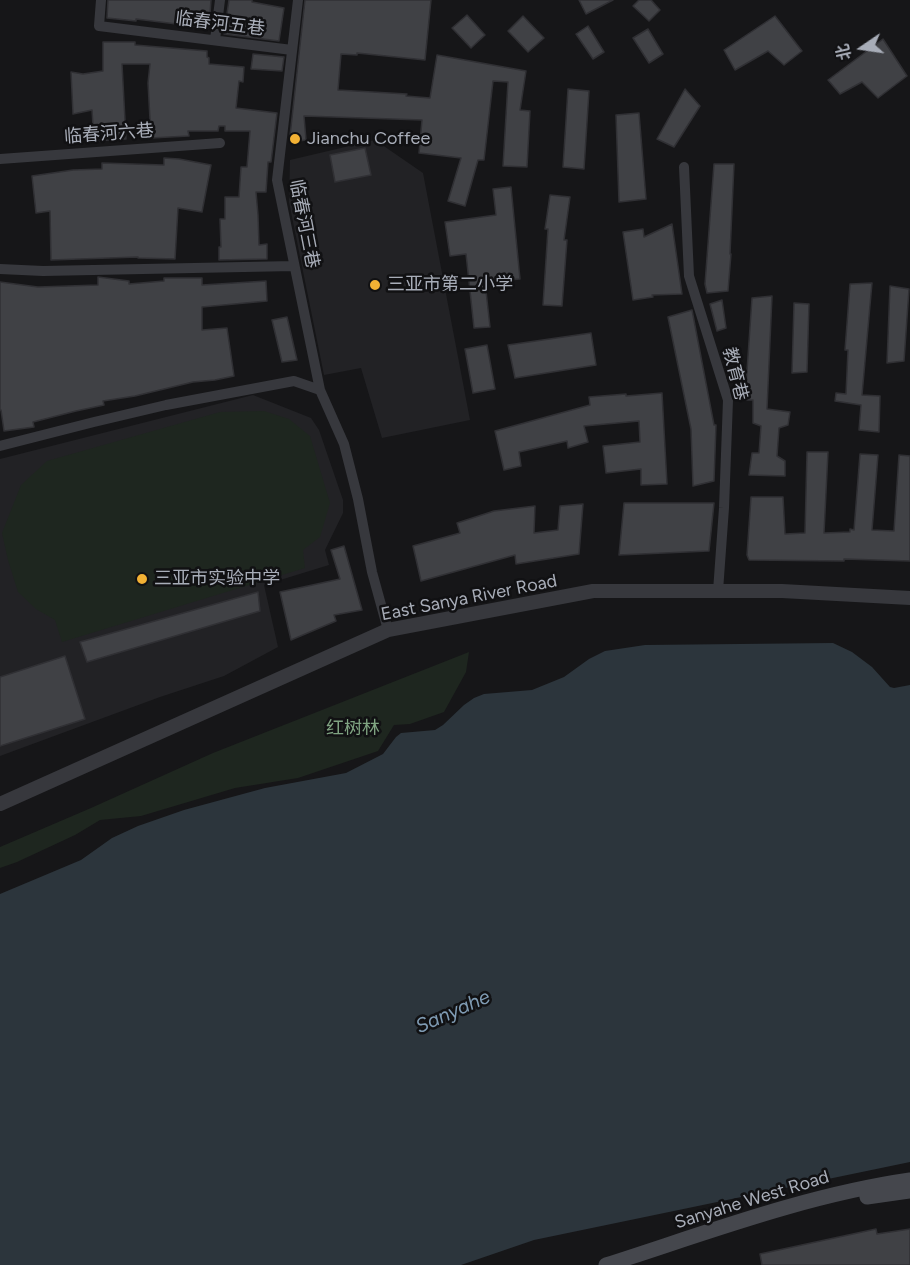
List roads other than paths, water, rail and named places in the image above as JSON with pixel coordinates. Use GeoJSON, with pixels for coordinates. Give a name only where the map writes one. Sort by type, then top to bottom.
{"type":"FeatureCollection","features":[{"type":"Feature","properties":{"kind":"main road","name":"Sanyahe West Road"},"geometry":{"type":"LineString","coordinates":[[606,1265],[794,1205],[910,1180]]}},
{"type":"Feature","properties":{"kind":"main road","name":"Sanyahe West Road"},"geometry":{"type":"LineString","coordinates":[[640,1265],[790,1215],[848,1199],[910,1191]]}},
{"type":"Feature","properties":{"kind":"street","name":"临春河五巷"},"geometry":{"type":"LineString","coordinates":[[101,0],[99,26],[292,50]]}},
{"type":"Feature","properties":{"kind":"street"},"geometry":{"type":"LineString","coordinates":[[215,40],[220,0]]}},
{"type":"Feature","properties":{"kind":"street","name":"临春河三巷"},"geometry":{"type":"LineString","coordinates":[[298,0],[277,180],[320,390],[344,444],[358,499],[372,572],[388,630]]}},
{"type":"Feature","properties":{"kind":"street","name":"临春河六巷"},"geometry":{"type":"LineString","coordinates":[[0,159],[220,143]]}},
{"type":"Feature","properties":{"kind":"street","name":"教育巷"},"geometry":{"type":"LineString","coordinates":[[684,167],[689,276],[728,400],[718,591]]}},
{"type":"Feature","properties":{"kind":"street"},"geometry":{"type":"LineString","coordinates":[[0,269],[43,271],[294,266]]}},
{"type":"Feature","properties":{"kind":"street"},"geometry":{"type":"LineString","coordinates":[[0,446],[166,405],[294,381],[320,390]]}},
{"type":"Feature","properties":{"kind":"street","name":"East Sanya River Road"},"geometry":{"type":"LineString","coordinates":[[0,804],[388,630],[593,591],[782,591],[910,598]]}},
{"type":"Feature","properties":{"kind":"water","name":"Sanyahe"},"geometry":{"type":"Polygon","coordinates":[[[833,643],[852,652],[872,667],[890,687],[910,685],[910,1162],[534,1240],[461,1265],[0,1265],[0,894],[81,860],[112,838],[138,826],[184,810],[265,788],[346,773],[383,754],[401,733],[435,730],[474,698],[484,694],[532,690],[564,677],[589,659],[605,651],[645,645],[833,643]]]}},
{"type":"Feature","properties":{"kind":"place","name":"Jianchu Coffee"},"geometry":{"type":"Point","coordinates":[295,139]}},
{"type":"Feature","properties":{"kind":"place","name":"三亚市第二小学"},"geometry":{"type":"Point","coordinates":[375,285]}},
{"type":"Feature","properties":{"kind":"place","name":"三亚市实验中学"},"geometry":{"type":"Point","coordinates":[142,579]}},
{"type":"Feature","properties":{"kind":"park label","name":"红树林"},"geometry":{"type":"Point","coordinates":[353,729]}}]}
